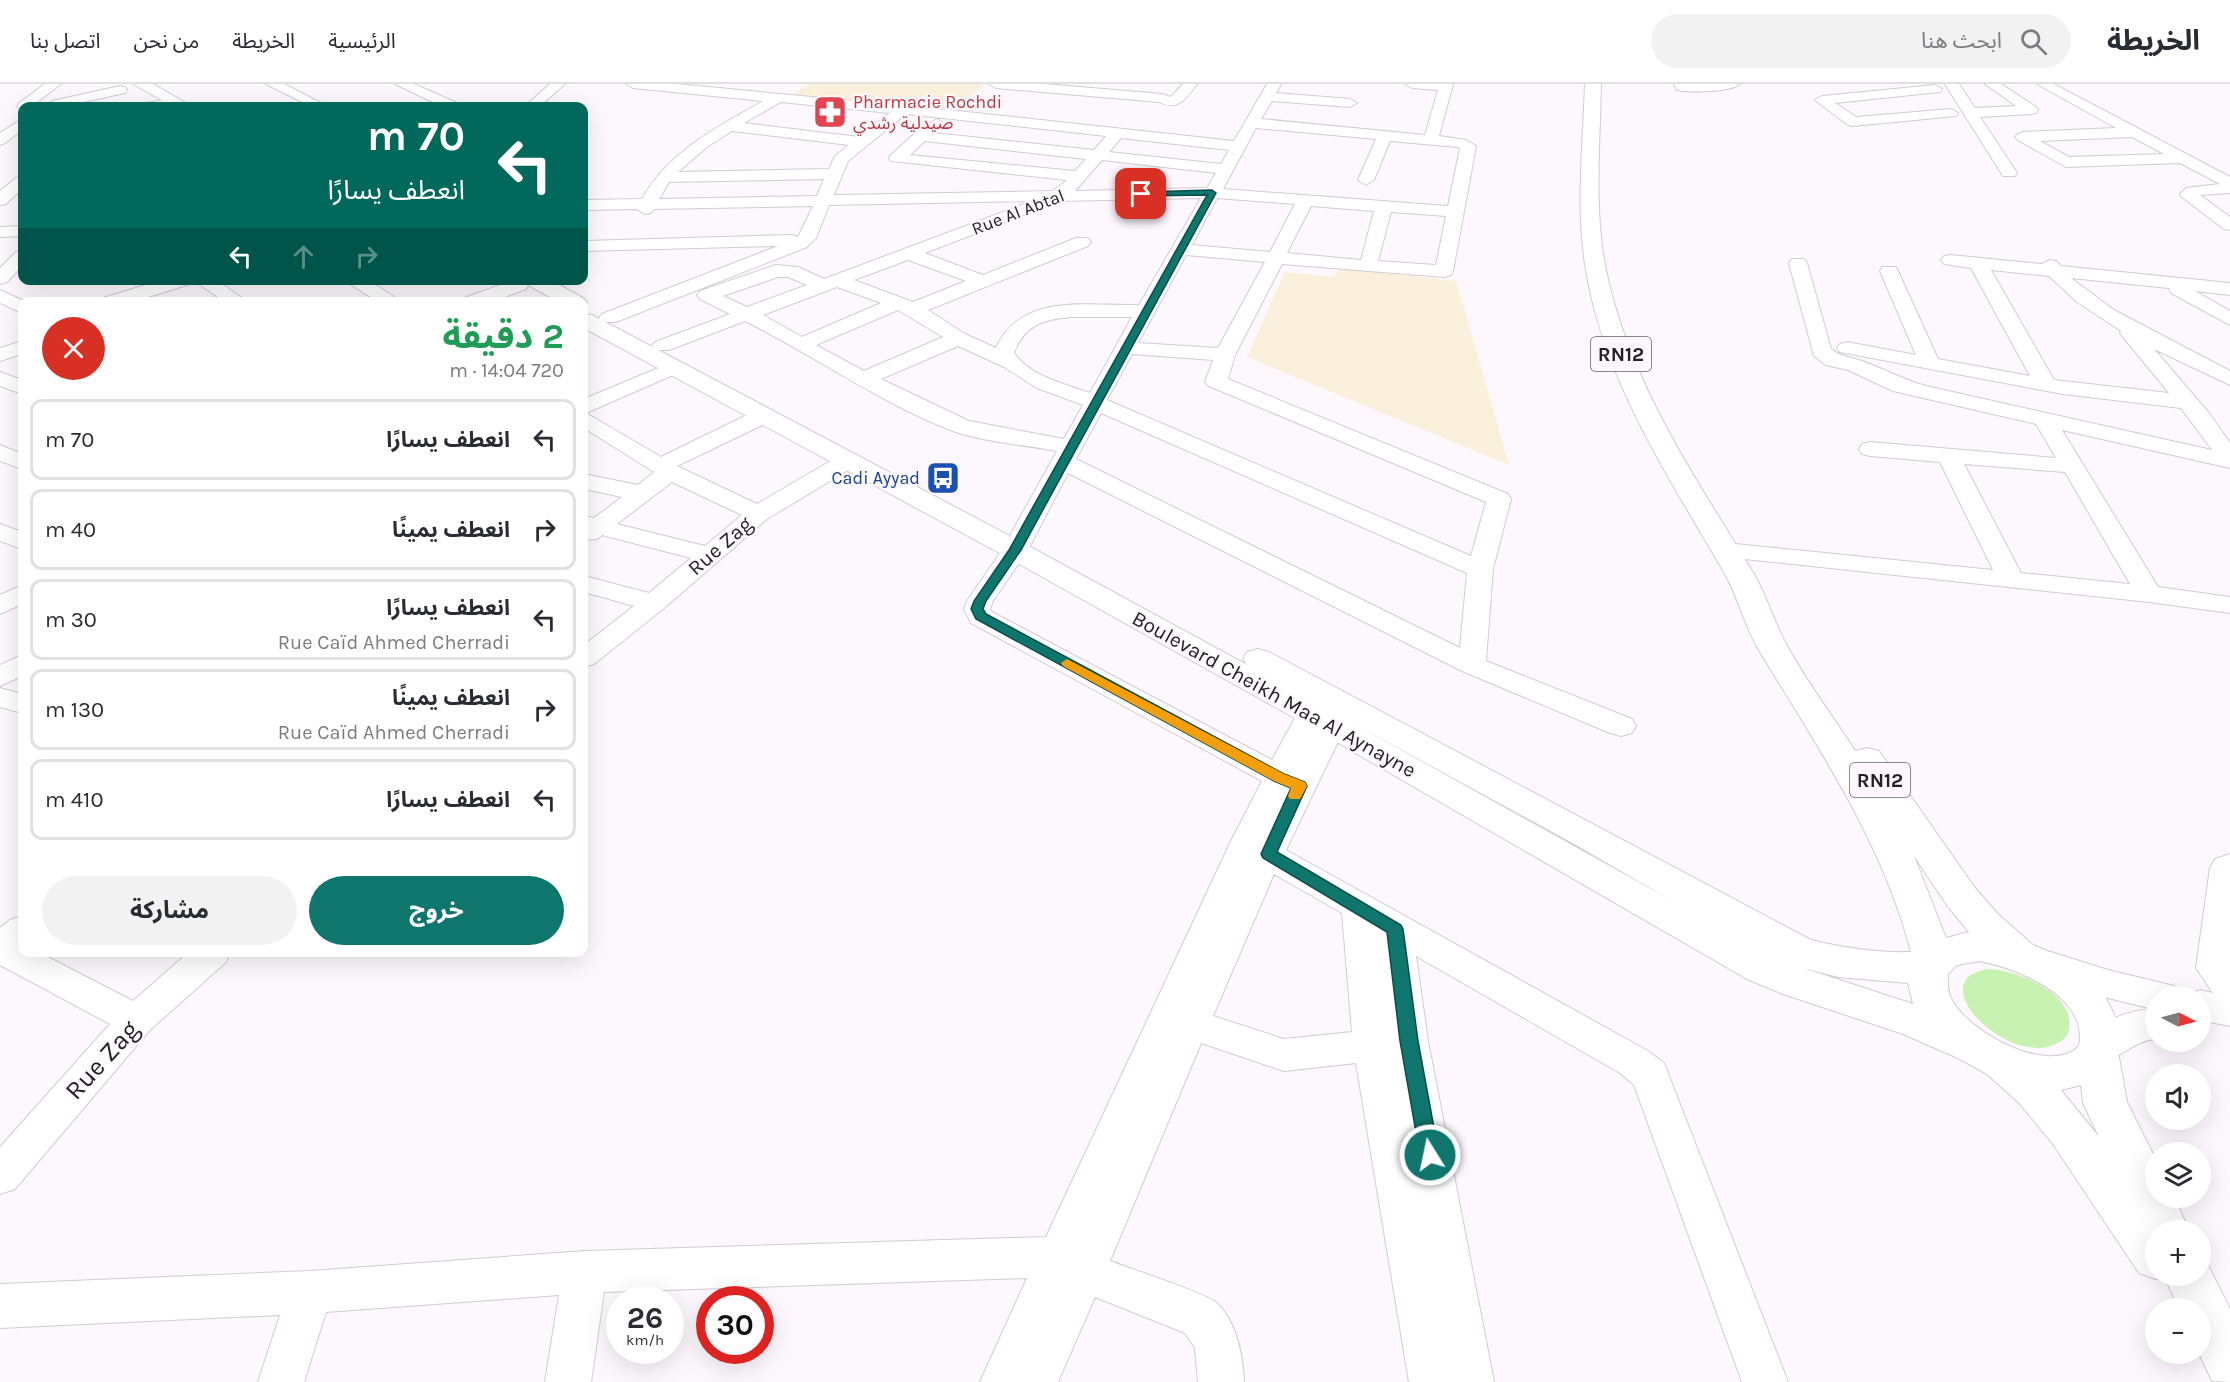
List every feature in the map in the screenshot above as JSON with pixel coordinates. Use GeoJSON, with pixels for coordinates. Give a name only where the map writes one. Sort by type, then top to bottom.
{"type":"FeatureCollection","features":[{"type":"Feature","properties":{"kind":"main road"},"geometry":{"type":"LineString","coordinates":[[141,84],[183,102]]}},
{"type":"Feature","properties":{"kind":"main road"},"geometry":{"type":"LineString","coordinates":[[170,84],[183,102]]}},
{"type":"Feature","properties":{"kind":"main road","name":"RN12"},"geometry":{"type":"LineString","coordinates":[[1593,84],[1590,219],[1601,295],[1611,329],[1633,384],[1664,450],[1750,596],[1769,642],[1861,786],[1901,865],[1927,933],[1932,965],[1927,982],[1931,999],[1941,1017],[2035,1091],[2069,1130],[2145,1241]]}},
{"type":"Feature","properties":{"kind":"main road"},"geometry":{"type":"LineString","coordinates":[[525,285],[543,297]]}},
{"type":"Feature","properties":{"kind":"main road"},"geometry":{"type":"LineString","coordinates":[[529,285],[562,297]]}},
{"type":"Feature","properties":{"kind":"main road","name":"Boulevard Cheikh Maa Al Aynayne"},"geometry":{"type":"LineString","coordinates":[[588,307],[609,318],[664,360],[763,416],[847,461],[1019,542],[1321,720],[1761,968],[1797,983],[1917,1022],[1985,1053]]}},
{"type":"Feature","properties":{"kind":"main road","name":"Boulevard Cheikh Maa Al Aynayne"},"geometry":{"type":"LineString","coordinates":[[588,322],[1390,729],[1589,836],[1761,933],[1802,953],[1838,962],[1892,968],[1932,965]]}},
{"type":"Feature","properties":{"kind":"main road","name":"RN12"},"geometry":{"type":"LineString","coordinates":[[1750,596],[1791,644],[1962,898],[1984,924],[2027,958],[2068,982],[2084,998],[2095,1015],[2101,1031],[2099,1049],[2105,1104],[2161,1220]]}},
{"type":"Feature","properties":{"kind":"main road","name":"RN12"},"geometry":{"type":"LineString","coordinates":[[1932,965],[1949,951],[1963,947],[1999,949],[2027,958]]}},
{"type":"Feature","properties":{"kind":"main road","name":"RN12"},"geometry":{"type":"LineString","coordinates":[[1985,1053],[2026,1070],[2059,1073],[2082,1067],[2099,1049]]}},
{"type":"Feature","properties":{"kind":"main road"},"geometry":{"type":"LineString","coordinates":[[2193,1286],[2230,1365]]}},
{"type":"Feature","properties":{"kind":"main road"},"geometry":{"type":"LineString","coordinates":[[2211,1338],[2230,1365]]}},
{"type":"Feature","properties":{"kind":"street"},"geometry":{"type":"LineString","coordinates":[[53,99],[74,84]]}},
{"type":"Feature","properties":{"kind":"street"},"geometry":{"type":"LineString","coordinates":[[273,84],[312,102]]}},
{"type":"Feature","properties":{"kind":"street"},"geometry":{"type":"LineString","coordinates":[[406,86],[426,84]]}},
{"type":"Feature","properties":{"kind":"street"},"geometry":{"type":"LineString","coordinates":[[527,102],[547,84]]}},
{"type":"Feature","properties":{"kind":"street"},"geometry":{"type":"LineString","coordinates":[[537,102],[558,84]]}},
{"type":"Feature","properties":{"kind":"street"},"geometry":{"type":"LineString","coordinates":[[633,84],[954,115],[1238,146]]}},
{"type":"Feature","properties":{"kind":"street"},"geometry":{"type":"LineString","coordinates":[[1064,192],[951,164],[892,157],[920,136],[978,100],[996,84],[1077,88],[1128,96],[1162,98],[1162,111]]}},
{"type":"Feature","properties":{"kind":"street"},"geometry":{"type":"LineString","coordinates":[[1128,96],[1140,84]]}},
{"type":"Feature","properties":{"kind":"street"},"geometry":{"type":"LineString","coordinates":[[1145,136],[1162,111],[1179,99],[1190,84]]}},
{"type":"Feature","properties":{"kind":"street"},"geometry":{"type":"LineString","coordinates":[[1412,84],[1446,85],[1431,140]]}},
{"type":"Feature","properties":{"kind":"street"},"geometry":{"type":"LineString","coordinates":[[1681,84],[1682,87],[1687,88],[1733,84]]}},
{"type":"Feature","properties":{"kind":"street"},"geometry":{"type":"LineString","coordinates":[[1952,84],[1987,135],[2009,173]]}},
{"type":"Feature","properties":{"kind":"street"},"geometry":{"type":"LineString","coordinates":[[1970,113],[2031,110],[1992,84]]}},
{"type":"Feature","properties":{"kind":"street"},"geometry":{"type":"LineString","coordinates":[[2044,84],[2230,183]]}},
{"type":"Feature","properties":{"kind":"street"},"geometry":{"type":"LineString","coordinates":[[289,91],[309,86]]}},
{"type":"Feature","properties":{"kind":"street"},"geometry":{"type":"LineString","coordinates":[[406,86],[441,102]]}},
{"type":"Feature","properties":{"kind":"street"},"geometry":{"type":"LineString","coordinates":[[1959,126],[1934,86],[1822,100],[1853,122],[1959,126],[1987,135],[2026,139],[2137,132]]}},
{"type":"Feature","properties":{"kind":"street"},"geometry":{"type":"LineString","coordinates":[[1032,123],[1077,88]]}},
{"type":"Feature","properties":{"kind":"street"},"geometry":{"type":"LineString","coordinates":[[53,99],[120,90]]}},
{"type":"Feature","properties":{"kind":"street"},"geometry":{"type":"LineString","coordinates":[[1289,782],[981,616],[977,609],[1019,542],[1127,348],[1145,311],[1270,90],[1350,103]]}},
{"type":"Feature","properties":{"kind":"street"},"geometry":{"type":"LineString","coordinates":[[646,206],[663,177],[681,158],[778,98]]}},
{"type":"Feature","properties":{"kind":"street"},"geometry":{"type":"LineString","coordinates":[[0,125],[18,109]]}},
{"type":"Feature","properties":{"kind":"street"},"geometry":{"type":"LineString","coordinates":[[609,318],[806,240],[841,159],[902,110]]}},
{"type":"Feature","properties":{"kind":"street"},"geometry":{"type":"LineString","coordinates":[[1181,249],[1443,272],[1468,146],[1461,143],[1252,123]]}},
{"type":"Feature","properties":{"kind":"street"},"geometry":{"type":"LineString","coordinates":[[0,125],[18,124]]}},
{"type":"Feature","properties":{"kind":"street"},"geometry":{"type":"LineString","coordinates":[[731,126],[860,142]]}},
{"type":"Feature","properties":{"kind":"street"},"geometry":{"type":"LineString","coordinates":[[0,142],[18,127]]}},
{"type":"Feature","properties":{"kind":"street"},"geometry":{"type":"LineString","coordinates":[[1064,192],[1117,133]]}},
{"type":"Feature","properties":{"kind":"street"},"geometry":{"type":"LineString","coordinates":[[1366,180],[1385,135]]}},
{"type":"Feature","properties":{"kind":"street"},"geometry":{"type":"LineString","coordinates":[[920,136],[1226,169]]}},
{"type":"Feature","properties":{"kind":"street"},"geometry":{"type":"LineString","coordinates":[[2026,139],[2066,162],[2186,158]]}},
{"type":"Feature","properties":{"kind":"street"},"geometry":{"type":"LineString","coordinates":[[0,142],[18,144]]}},
{"type":"Feature","properties":{"kind":"street"},"geometry":{"type":"LineString","coordinates":[[951,164],[976,143]]}},
{"type":"Feature","properties":{"kind":"street"},"geometry":{"type":"LineString","coordinates":[[841,159],[863,159]]}},
{"type":"Feature","properties":{"kind":"street"},"geometry":{"type":"LineString","coordinates":[[663,177],[833,174]]}},
{"type":"Feature","properties":{"kind":"street"},"geometry":{"type":"LineString","coordinates":[[733,202],[744,176]]}},
{"type":"Feature","properties":{"kind":"street"},"geometry":{"type":"LineString","coordinates":[[2230,188],[2192,191],[2188,194],[2230,225]]}},
{"type":"Feature","properties":{"kind":"street"},"geometry":{"type":"LineString","coordinates":[[588,205],[821,203],[1064,192],[1211,196],[1454,215]]}},
{"type":"Feature","properties":{"kind":"street","name":"Rue Al Abtal"},"geometry":{"type":"LineString","coordinates":[[664,360],[753,317],[1064,192]]}},
{"type":"Feature","properties":{"kind":"street"},"geometry":{"type":"LineString","coordinates":[[588,211],[733,202],[821,203]]}},
{"type":"Feature","properties":{"kind":"street"},"geometry":{"type":"LineString","coordinates":[[1304,203],[1225,355],[1216,380],[1220,385],[1498,497],[1500,501],[1480,569],[1472,665]]}},
{"type":"Feature","properties":{"kind":"street"},"geometry":{"type":"LineString","coordinates":[[1368,266],[1383,209]]}},
{"type":"Feature","properties":{"kind":"street"},"geometry":{"type":"LineString","coordinates":[[0,232],[18,231]]}},
{"type":"Feature","properties":{"kind":"street"},"geometry":{"type":"LineString","coordinates":[[588,246],[632,243],[806,240]]}},
{"type":"Feature","properties":{"kind":"street"},"geometry":{"type":"LineString","coordinates":[[801,344],[982,281],[1082,242]]}},
{"type":"Feature","properties":{"kind":"street"},"geometry":{"type":"LineString","coordinates":[[911,255],[982,281]]}},
{"type":"Feature","properties":{"kind":"street"},"geometry":{"type":"LineString","coordinates":[[0,257],[18,256]]}},
{"type":"Feature","properties":{"kind":"street"},"geometry":{"type":"LineString","coordinates":[[0,278],[18,260]]}},
{"type":"Feature","properties":{"kind":"street"},"geometry":{"type":"LineString","coordinates":[[1950,260],[1978,263],[2050,264],[2166,282],[2230,289]]}},
{"type":"Feature","properties":{"kind":"street"},"geometry":{"type":"LineString","coordinates":[[1797,263],[1821,352],[1829,359],[1854,365],[1901,386],[2230,461]]}},
{"type":"Feature","properties":{"kind":"street"},"geometry":{"type":"LineString","coordinates":[[1978,263],[2046,384]]}},
{"type":"Feature","properties":{"kind":"street"},"geometry":{"type":"LineString","coordinates":[[2050,264],[2078,295],[2121,321],[2230,379]]}},
{"type":"Feature","properties":{"kind":"street"},"geometry":{"type":"LineString","coordinates":[[707,295],[784,270],[836,284],[904,307],[1035,378],[1480,569]]}},
{"type":"Feature","properties":{"kind":"street"},"geometry":{"type":"LineString","coordinates":[[1889,271],[1930,363]]}},
{"type":"Feature","properties":{"kind":"street"},"geometry":{"type":"LineString","coordinates":[[2166,282],[2230,319]]}},
{"type":"Feature","properties":{"kind":"street"},"geometry":{"type":"LineString","coordinates":[[131,297],[168,285]]}},
{"type":"Feature","properties":{"kind":"street"},"geometry":{"type":"LineString","coordinates":[[210,285],[231,297]]}},
{"type":"Feature","properties":{"kind":"street"},"geometry":{"type":"LineString","coordinates":[[361,285],[384,297]]}},
{"type":"Feature","properties":{"kind":"street"},"geometry":{"type":"LineString","coordinates":[[484,297],[514,285]]}},
{"type":"Feature","properties":{"kind":"street"},"geometry":{"type":"LineString","coordinates":[[688,287],[753,317],[864,379],[964,427],[1068,454],[1472,665],[1621,726]]}},
{"type":"Feature","properties":{"kind":"street"},"geometry":{"type":"LineString","coordinates":[[0,296],[18,305]]}},
{"type":"Feature","properties":{"kind":"street"},"geometry":{"type":"LineString","coordinates":[[1008,362],[1004,353],[1010,338],[1034,317],[1061,313],[1145,311]]}},
{"type":"Feature","properties":{"kind":"street"},"geometry":{"type":"LineString","coordinates":[[2121,321],[2188,402],[2230,461]]}},
{"type":"Feature","properties":{"kind":"street"},"geometry":{"type":"LineString","coordinates":[[864,379],[958,338]]}},
{"type":"Feature","properties":{"kind":"street"},"geometry":{"type":"LineString","coordinates":[[1818,342],[2046,384],[2120,396],[2188,402]]}},
{"type":"Feature","properties":{"kind":"street"},"geometry":{"type":"LineString","coordinates":[[0,355],[18,348]]}},
{"type":"Feature","properties":{"kind":"street"},"geometry":{"type":"LineString","coordinates":[[1127,348],[1225,355]]}},
{"type":"Feature","properties":{"kind":"street"},"geometry":{"type":"LineString","coordinates":[[588,395],[664,360]]}},
{"type":"Feature","properties":{"kind":"street"},"geometry":{"type":"LineString","coordinates":[[588,405],[664,360]]}},
{"type":"Feature","properties":{"kind":"street"},"geometry":{"type":"LineString","coordinates":[[0,378],[18,386]]}},
{"type":"Feature","properties":{"kind":"street"},"geometry":{"type":"LineString","coordinates":[[589,529],[643,492],[665,469],[763,416]]}},
{"type":"Feature","properties":{"kind":"street"},"geometry":{"type":"LineString","coordinates":[[2044,418],[2149,594]]}},
{"type":"Feature","properties":{"kind":"street","name":"Rue Zag"},"geometry":{"type":"LineString","coordinates":[[588,421],[665,469],[758,514],[654,603],[588,653]]}},
{"type":"Feature","properties":{"kind":"street"},"geometry":{"type":"LineString","coordinates":[[1870,449],[2071,466]]}},
{"type":"Feature","properties":{"kind":"street"},"geometry":{"type":"LineString","coordinates":[[0,452],[18,460]]}},
{"type":"Feature","properties":{"kind":"street"},"geometry":{"type":"LineString","coordinates":[[1948,455],[2011,580]]}},
{"type":"Feature","properties":{"kind":"street"},"geometry":{"type":"LineString","coordinates":[[758,514],[847,461]]}},
{"type":"Feature","properties":{"kind":"street"},"geometry":{"type":"LineString","coordinates":[[588,482],[643,492]]}},
{"type":"Feature","properties":{"kind":"street"},"geometry":{"type":"LineString","coordinates":[[589,529],[710,555]]}},
{"type":"Feature","properties":{"kind":"street"},"geometry":{"type":"LineString","coordinates":[[0,531],[18,540]]}},
{"type":"Feature","properties":{"kind":"street"},"geometry":{"type":"LineString","coordinates":[[1725,551],[2149,594],[2230,605]]}},
{"type":"Feature","properties":{"kind":"street"},"geometry":{"type":"LineString","coordinates":[[588,585],[654,603]]}},
{"type":"Feature","properties":{"kind":"street"},"geometry":{"type":"LineString","coordinates":[[0,677],[18,666]]}},
{"type":"Feature","properties":{"kind":"street"},"geometry":{"type":"LineString","coordinates":[[0,698],[18,703]]}},
{"type":"Feature","properties":{"kind":"street"},"geometry":{"type":"LineString","coordinates":[[1035,1382],[1072,1264],[1257,848],[1321,720]]}},
{"type":"Feature","properties":{"kind":"street"},"geometry":{"type":"LineString","coordinates":[[1257,848],[1395,929],[1634,1062],[1650,1075],[1765,1382]]}},
{"type":"Feature","properties":{"kind":"street"},"geometry":{"type":"LineString","coordinates":[[1003,1382],[1072,1264],[1191,1024],[1257,848]]}},
{"type":"Feature","properties":{"kind":"street"},"geometry":{"type":"LineString","coordinates":[[2230,866],[2227,868],[2214,968],[2230,988]]}},
{"type":"Feature","properties":{"kind":"street"},"geometry":{"type":"LineString","coordinates":[[1359,908],[1471,1382]]}},
{"type":"Feature","properties":{"kind":"street"},"geometry":{"type":"LineString","coordinates":[[0,927],[18,911]]}},
{"type":"Feature","properties":{"kind":"street"},"geometry":{"type":"LineString","coordinates":[[1395,929],[1391,1044],[1432,1382]]}},
{"type":"Feature","properties":{"kind":"street"},"geometry":{"type":"LineString","coordinates":[[18,933],[0,949],[136,1020]]}},
{"type":"Feature","properties":{"kind":"street","name":"Rue Zag"},"geometry":{"type":"LineString","coordinates":[[0,1176],[136,1020],[207,957]]}},
{"type":"Feature","properties":{"kind":"street"},"geometry":{"type":"LineString","coordinates":[[2027,958],[2108,984],[2145,992]]}},
{"type":"Feature","properties":{"kind":"street"},"geometry":{"type":"LineString","coordinates":[[2211,1007],[2230,1011]]}},
{"type":"Feature","properties":{"kind":"street"},"geometry":{"type":"LineString","coordinates":[[2211,1020],[2230,1018]]}},
{"type":"Feature","properties":{"kind":"street"},"geometry":{"type":"LineString","coordinates":[[1191,1024],[1284,1055],[1391,1044]]}},
{"type":"Feature","properties":{"kind":"street"},"geometry":{"type":"LineString","coordinates":[[2099,1049],[2136,1025],[2145,1025]]}},
{"type":"Feature","properties":{"kind":"street"},"geometry":{"type":"LineString","coordinates":[[0,1306],[310,1292],[585,1272],[1072,1264],[1201,1317],[1214,1334],[1220,1352],[1221,1382]]}},
{"type":"Feature","properties":{"kind":"street"},"geometry":{"type":"LineString","coordinates":[[568,1382],[585,1272]]}},
{"type":"Feature","properties":{"kind":"street"},"geometry":{"type":"LineString","coordinates":[[281,1382],[310,1292]]}},
{"type":"Feature","properties":{"kind":"shaded area"},"geometry":{"type":"Polygon","coordinates":[[[809,84],[984,84],[953,112],[789,96],[809,84]]]}},
{"type":"Feature","properties":{"kind":"shaded area"},"geometry":{"type":"Polygon","coordinates":[[[1340,268],[1456,281],[1509,465],[1247,357],[1285,272],[1334,277],[1340,268]]]}},
{"type":"Feature","properties":{"kind":"green space"},"geometry":{"type":"Polygon","coordinates":[[[1988,969],[2016,974],[2031,980],[2057,997],[2066,1009],[2069,1022],[2067,1036],[2048,1047],[2026,1047],[2003,1038],[1983,1024],[1969,1008],[1963,991],[1968,977],[1988,969]]]}},
{"type":"Feature","properties":{"kind":"slow traffic"},"geometry":{"type":"LineString","coordinates":[[1067,663],[1279,777],[1300,786],[1295,796]]}},
{"type":"Feature","properties":{"kind":"place","name":"Pharmacie Rochdi صيدلية رشدي"},"geometry":{"type":"Point","coordinates":[830,112]}},
{"type":"Feature","properties":{"kind":"place","name":"Cadi Ayyad"},"geometry":{"type":"Point","coordinates":[943,478]}},
{"type":"Feature","properties":{"kind":"route"},"geometry":{"type":"LineString","coordinates":[[1141,194],[1212,193],[1015,550],[980,601],[977,609],[981,616],[1279,777],[1300,786],[1268,854],[1395,929],[1409,1041],[1430,1155]]}}]}
